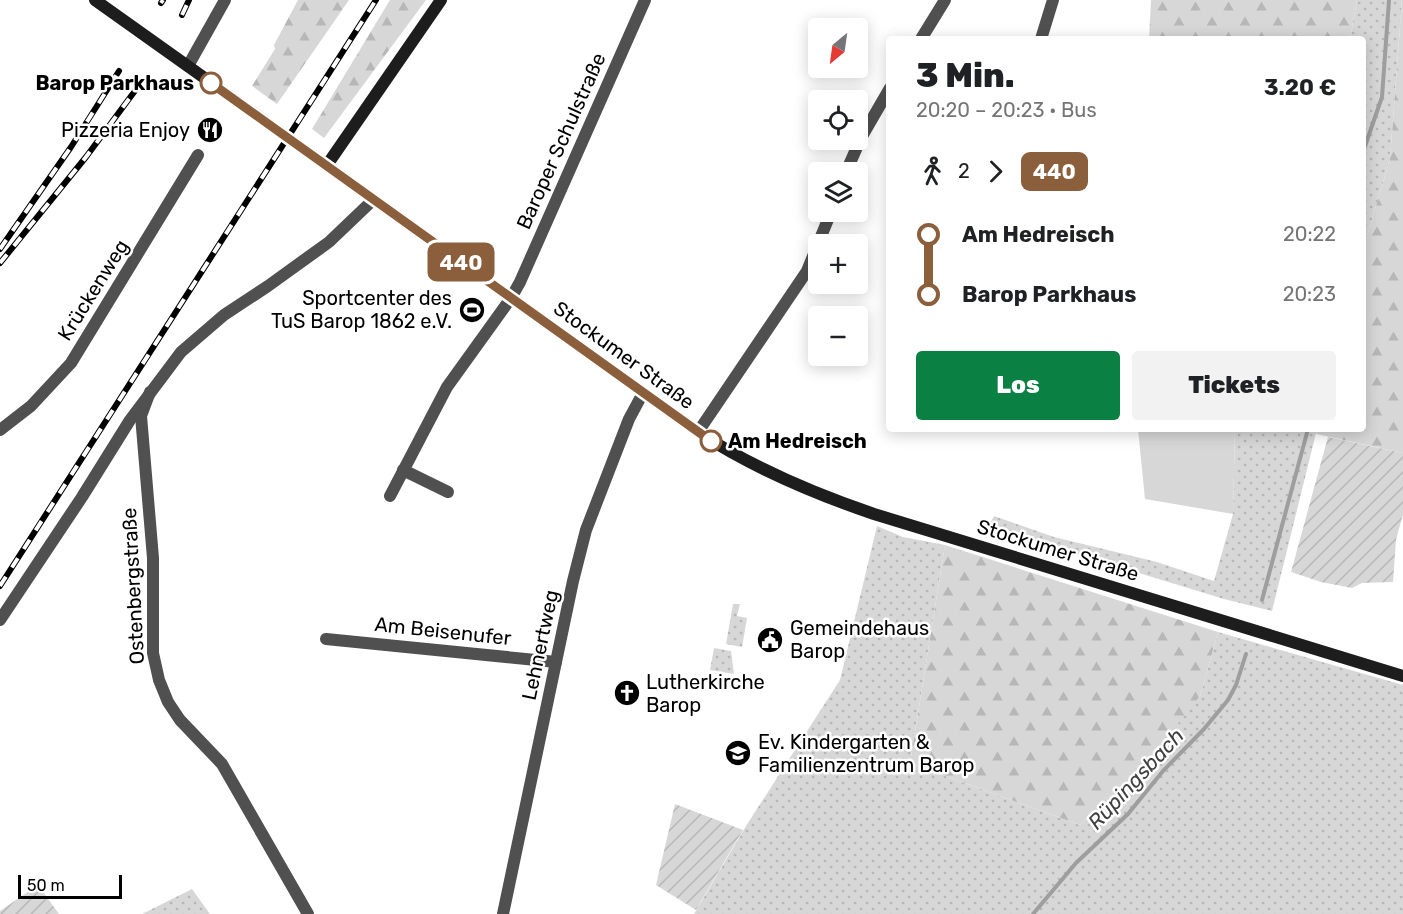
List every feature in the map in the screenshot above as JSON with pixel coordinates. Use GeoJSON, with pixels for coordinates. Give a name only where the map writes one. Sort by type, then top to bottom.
{"type":"FeatureCollection","features":[{"type":"Feature","properties":{"kind":"main road","name":"Stockumer Straße"},"geometry":{"type":"LineString","coordinates":[[95,0],[698,432],[768,472],[833,500],[874,514],[1403,676]]}},
{"type":"Feature","properties":{"kind":"main road"},"geometry":{"type":"LineString","coordinates":[[327,165],[441,0]]}},
{"type":"Feature","properties":{"kind":"street"},"geometry":{"type":"LineString","coordinates":[[188,66],[225,0]]}},
{"type":"Feature","properties":{"kind":"street","name":"Baroper Schulstraße"},"geometry":{"type":"LineString","coordinates":[[390,496],[447,387],[511,298],[645,0]]}},
{"type":"Feature","properties":{"kind":"street"},"geometry":{"type":"LineString","coordinates":[[923,36],[945,0]]}},
{"type":"Feature","properties":{"kind":"street"},"geometry":{"type":"LineString","coordinates":[[1042,36],[1053,0]]}},
{"type":"Feature","properties":{"kind":"street"},"geometry":{"type":"LineString","coordinates":[[850,162],[861,138],[886,95]]}},
{"type":"Feature","properties":{"kind":"street","name":"Krückenweg"},"geometry":{"type":"LineString","coordinates":[[0,430],[31,406],[71,363],[198,154]]}},
{"type":"Feature","properties":{"kind":"street","name":"Ostenbergstraße"},"geometry":{"type":"LineString","coordinates":[[0,620],[130,420],[181,352],[224,315],[329,242],[372,200]]}},
{"type":"Feature","properties":{"kind":"street"},"geometry":{"type":"LineString","coordinates":[[698,432],[807,271],[827,222]]}},
{"type":"Feature","properties":{"kind":"street","name":"Ostenbergstraße"},"geometry":{"type":"LineString","coordinates":[[150,392],[141,416],[153,558],[153,652],[159,680],[168,702],[180,720],[222,764],[309,914]]}},
{"type":"Feature","properties":{"kind":"street","name":"Lehnertweg"},"geometry":{"type":"LineString","coordinates":[[503,914],[586,530],[628,419],[643,393]]}},
{"type":"Feature","properties":{"kind":"street"},"geometry":{"type":"LineString","coordinates":[[404,470],[448,492]]}},
{"type":"Feature","properties":{"kind":"street","name":"Am Beisenufer"},"geometry":{"type":"LineString","coordinates":[[326,639],[556,662]]}},
{"type":"Feature","properties":{"kind":"green space"},"geometry":{"type":"Polygon","coordinates":[[[298,0],[349,0],[277,104],[252,86],[275,49],[274,45],[298,0]]]}},
{"type":"Feature","properties":{"kind":"green space"},"geometry":{"type":"Polygon","coordinates":[[[390,0],[426,0],[324,138],[312,129],[390,0]]]}},
{"type":"Feature","properties":{"kind":"green space"},"geometry":{"type":"Polygon","coordinates":[[[1151,0],[1357,0],[1351,36],[1149,36],[1151,0]]]}},
{"type":"Feature","properties":{"kind":"green space"},"geometry":{"type":"Polygon","coordinates":[[[1357,0],[1402,0],[1390,159],[1366,239],[1366,36],[1351,36],[1357,0]]]}},
{"type":"Feature","properties":{"kind":"green space"},"geometry":{"type":"Polygon","coordinates":[[[1403,0],[1403,453],[1316,434],[1316,432],[1366,432],[1366,239],[1390,159],[1403,0]]]}},
{"type":"Feature","properties":{"kind":"green space"},"geometry":{"type":"Polygon","coordinates":[[[1138,432],[1235,432],[1233,514],[1145,499],[1138,432]]]}},
{"type":"Feature","properties":{"kind":"green space"},"geometry":{"type":"Polygon","coordinates":[[[1235,432],[1316,432],[1272,611],[1224,599],[988,527],[994,516],[1054,537],[1157,562],[1214,581],[1233,514],[1235,432]]]}},
{"type":"Feature","properties":{"kind":"green space"},"geometry":{"type":"Polygon","coordinates":[[[1328,437],[1403,453],[1403,514],[1396,540],[1393,582],[1362,583],[1352,588],[1321,582],[1291,572],[1328,437]]]}},
{"type":"Feature","properties":{"kind":"green space"},"geometry":{"type":"Polygon","coordinates":[[[877,526],[903,537],[945,545],[910,763],[1080,825],[1200,696],[1218,632],[1403,685],[1403,914],[694,914],[746,826],[840,680],[877,526]]]}},
{"type":"Feature","properties":{"kind":"green space"},"geometry":{"type":"Polygon","coordinates":[[[945,545],[1218,632],[1200,696],[1165,740],[1080,825],[910,763],[945,545]]]}},
{"type":"Feature","properties":{"kind":"green space"},"geometry":{"type":"Polygon","coordinates":[[[733,604],[740,604],[737,616],[747,618],[742,647],[726,644],[733,604]]]}},
{"type":"Feature","properties":{"kind":"green space"},"geometry":{"type":"Polygon","coordinates":[[[714,648],[731,651],[734,674],[710,670],[714,648]]]}},
{"type":"Feature","properties":{"kind":"green space"},"geometry":{"type":"Polygon","coordinates":[[[675,804],[743,830],[696,910],[656,885],[675,804]]]}},
{"type":"Feature","properties":{"kind":"green space"},"geometry":{"type":"Polygon","coordinates":[[[38,885],[59,914],[0,914],[0,911],[38,885]]]}},
{"type":"Feature","properties":{"kind":"green space"},"geometry":{"type":"Polygon","coordinates":[[[192,889],[210,914],[142,914],[192,889]]]}},
{"type":"Feature","properties":{"kind":"waterway","name":"Rüpingsbach"},"geometry":{"type":"LineString","coordinates":[[1366,143],[1382,97],[1389,0]]}},
{"type":"Feature","properties":{"kind":"waterway","name":"Rüpingsbach"},"geometry":{"type":"LineString","coordinates":[[1262,600],[1307,432]]}},
{"type":"Feature","properties":{"kind":"waterway","name":"Rüpingsbach"},"geometry":{"type":"LineString","coordinates":[[1033,914],[1076,863],[1128,814],[1163,771],[1204,729],[1228,700],[1236,685],[1246,654]]}},
{"type":"Feature","properties":{"kind":"railway"},"geometry":{"type":"LineString","coordinates":[[182,15],[189,0]]}},
{"type":"Feature","properties":{"kind":"railway"},"geometry":{"type":"LineString","coordinates":[[0,586],[376,0]]}},
{"type":"Feature","properties":{"kind":"railway"},"geometry":{"type":"LineString","coordinates":[[0,249],[71,147],[119,71]]}},
{"type":"Feature","properties":{"kind":"railway"},"geometry":{"type":"LineString","coordinates":[[0,263],[86,157],[140,84]]}},
{"type":"Feature","properties":{"kind":"bus line","name":"440"},"geometry":{"type":"LineString","coordinates":[[211,83],[711,441]]}},
{"type":"Feature","properties":{"kind":"place","name":"Barop Parkhaus"},"geometry":{"type":"Point","coordinates":[211,83]}},
{"type":"Feature","properties":{"kind":"place","name":"Pizzeria Enjoy"},"geometry":{"type":"Point","coordinates":[210,130]}},
{"type":"Feature","properties":{"kind":"place","name":"Sportcenter des TuS Barop 1862 e.V."},"geometry":{"type":"Point","coordinates":[472,310]}},
{"type":"Feature","properties":{"kind":"place","name":"Am Hedreisch"},"geometry":{"type":"Point","coordinates":[711,441]}},
{"type":"Feature","properties":{"kind":"place","name":"Gemeindehaus Barop"},"geometry":{"type":"Point","coordinates":[770,640]}},
{"type":"Feature","properties":{"kind":"place","name":"Lutherkirche Barop"},"geometry":{"type":"Point","coordinates":[627,693]}},
{"type":"Feature","properties":{"kind":"place","name":"Ev. Kindergarten & Familienzentrum Barop"},"geometry":{"type":"Point","coordinates":[738,753]}}]}
